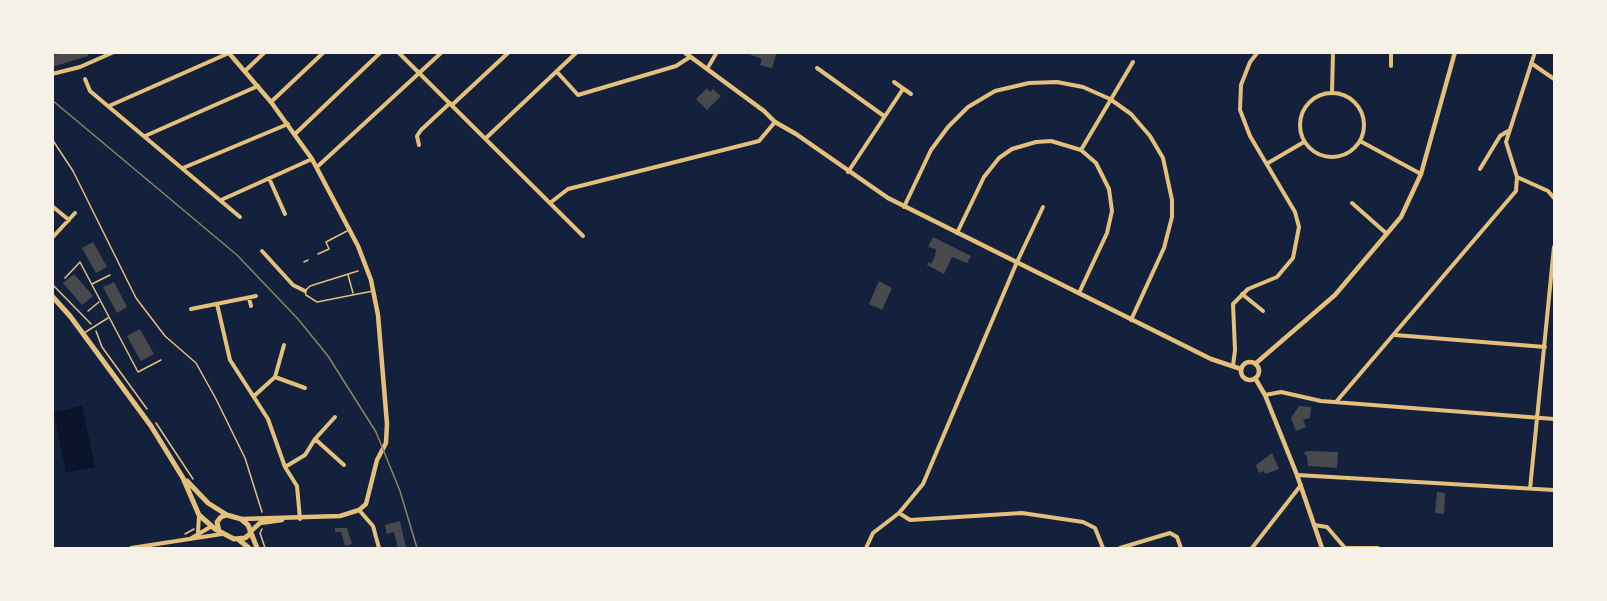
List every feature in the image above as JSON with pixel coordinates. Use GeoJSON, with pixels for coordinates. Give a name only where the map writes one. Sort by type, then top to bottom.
{"type":"FeatureCollection","features":[{"type":"Feature","properties":{"kind":"main road"},"geometry":{"type":"LineString","coordinates":[[52,296],[83,333],[151,426],[183,478],[199,515],[211,526],[249,549]]}},
{"type":"Feature","properties":{"kind":"main road"},"geometry":{"type":"LineString","coordinates":[[183,478],[208,503],[226,515],[241,519],[248,525],[257,549]]}},
{"type":"Feature","properties":{"kind":"main road"},"geometry":{"type":"LineString","coordinates":[[220,532],[217,522],[226,515]]}},
{"type":"Feature","properties":{"kind":"main road"},"geometry":{"type":"LineString","coordinates":[[237,540],[245,538],[250,533]]}},
{"type":"Feature","properties":{"kind":"street"},"geometry":{"type":"LineString","coordinates":[[52,74],[80,67],[114,52]]}},
{"type":"Feature","properties":{"kind":"street"},"geometry":{"type":"LineString","coordinates":[[246,70],[265,52]]}},
{"type":"Feature","properties":{"kind":"street"},"geometry":{"type":"LineString","coordinates":[[271,102],[324,52]]}},
{"type":"Feature","properties":{"kind":"street"},"geometry":{"type":"LineString","coordinates":[[296,134],[381,52]]}},
{"type":"Feature","properties":{"kind":"street"},"geometry":{"type":"LineString","coordinates":[[398,52],[583,236]]}},
{"type":"Feature","properties":{"kind":"street"},"geometry":{"type":"LineString","coordinates":[[317,167],[442,52]]}},
{"type":"Feature","properties":{"kind":"street"},"geometry":{"type":"LineString","coordinates":[[419,145],[417,136],[421,130],[509,52]]}},
{"type":"Feature","properties":{"kind":"street"},"geometry":{"type":"LineString","coordinates":[[486,138],[577,52]]}},
{"type":"Feature","properties":{"kind":"street"},"geometry":{"type":"LineString","coordinates":[[684,52],[764,111],[775,122],[904,207],[1211,359],[1241,369],[1245,379],[1255,378]]}},
{"type":"Feature","properties":{"kind":"street"},"geometry":{"type":"LineString","coordinates":[[707,69],[717,52]]}},
{"type":"Feature","properties":{"kind":"street"},"geometry":{"type":"LineString","coordinates":[[1233,366],[1235,350],[1233,304],[1242,294],[1277,277],[1293,258],[1299,227],[1295,212],[1250,136],[1240,110],[1241,85],[1250,62],[1258,52]]}},
{"type":"Feature","properties":{"kind":"street"},"geometry":{"type":"LineString","coordinates":[[1332,93],[1333,52]]}},
{"type":"Feature","properties":{"kind":"street"},"geometry":{"type":"LineString","coordinates":[[1390,52],[1391,66]]}},
{"type":"Feature","properties":{"kind":"street"},"geometry":{"type":"LineString","coordinates":[[1241,369],[1245,363],[1255,364],[1335,295],[1387,234],[1411,199],[1421,174],[1455,52]]}},
{"type":"Feature","properties":{"kind":"street"},"geometry":{"type":"LineString","coordinates":[[1336,402],[1515,191],[1517,177],[1507,153],[1509,131],[1535,52]]}},
{"type":"Feature","properties":{"kind":"street"},"geometry":{"type":"LineString","coordinates":[[109,106],[229,53],[246,70],[296,134],[317,167],[350,229],[374,291],[381,339],[387,432],[384,448],[371,477],[368,498],[359,510],[340,516],[285,519],[260,523],[250,533]]}},
{"type":"Feature","properties":{"kind":"street"},"geometry":{"type":"LineString","coordinates":[[557,72],[578,95],[676,66],[690,57]]}},
{"type":"Feature","properties":{"kind":"street"},"geometry":{"type":"LineString","coordinates":[[1081,150],[1133,62]]}},
{"type":"Feature","properties":{"kind":"street"},"geometry":{"type":"LineString","coordinates":[[1531,63],[1554,79]]}},
{"type":"Feature","properties":{"kind":"street"},"geometry":{"type":"LineString","coordinates":[[817,68],[825,71],[884,116]]}},
{"type":"Feature","properties":{"kind":"street"},"geometry":{"type":"LineString","coordinates":[[86,79],[90,91],[240,217]]}},
{"type":"Feature","properties":{"kind":"street"},"geometry":{"type":"LineString","coordinates":[[894,82],[911,94]]}},
{"type":"Feature","properties":{"kind":"street"},"geometry":{"type":"LineString","coordinates":[[904,207],[931,150],[948,127],[968,107],[995,91],[1029,83],[1057,82],[1083,87],[1110,99],[1131,114],[1150,135],[1163,158],[1172,200],[1172,217],[1164,248],[1131,320]]}},
{"type":"Feature","properties":{"kind":"street"},"geometry":{"type":"LineString","coordinates":[[145,136],[258,86]]}},
{"type":"Feature","properties":{"kind":"street"},"geometry":{"type":"LineString","coordinates":[[848,172],[903,88]]}},
{"type":"Feature","properties":{"kind":"street"},"geometry":{"type":"LineString","coordinates":[[1332,93],[1348,97],[1360,109],[1364,125],[1360,141],[1348,153],[1332,157],[1316,153],[1304,142],[1300,126],[1304,109],[1316,97],[1332,93]]}},
{"type":"Feature","properties":{"kind":"street"},"geometry":{"type":"LineString","coordinates":[[550,203],[568,189],[759,141],[775,122]]}},
{"type":"Feature","properties":{"kind":"street"},"geometry":{"type":"LineString","coordinates":[[183,168],[288,124]]}},
{"type":"Feature","properties":{"kind":"street"},"geometry":{"type":"LineString","coordinates":[[1480,168],[1500,136],[1509,131]]}},
{"type":"Feature","properties":{"kind":"street"},"geometry":{"type":"LineString","coordinates":[[957,233],[984,177],[999,158],[1012,149],[1036,142],[1051,141],[1081,150],[1101,172],[1109,189],[1112,211],[1107,233],[1079,293]]}},
{"type":"Feature","properties":{"kind":"street"},"geometry":{"type":"LineString","coordinates":[[1360,141],[1421,174]]}},
{"type":"Feature","properties":{"kind":"street"},"geometry":{"type":"LineString","coordinates":[[1268,163],[1304,142]]}},
{"type":"Feature","properties":{"kind":"street"},"geometry":{"type":"LineString","coordinates":[[221,200],[312,159]]}},
{"type":"Feature","properties":{"kind":"street"},"geometry":{"type":"LineString","coordinates":[[1517,177],[1548,191],[1554,198]]}},
{"type":"Feature","properties":{"kind":"street"},"geometry":{"type":"LineString","coordinates":[[269,178],[285,214]]}},
{"type":"Feature","properties":{"kind":"street"},"geometry":{"type":"LineString","coordinates":[[1352,203],[1387,234]]}},
{"type":"Feature","properties":{"kind":"street"},"geometry":{"type":"LineString","coordinates":[[52,206],[69,220]]}},
{"type":"Feature","properties":{"kind":"street"},"geometry":{"type":"LineString","coordinates":[[866,549],[873,533],[899,513],[917,494],[926,479],[1017,262],[1043,207]]}},
{"type":"Feature","properties":{"kind":"street"},"geometry":{"type":"LineString","coordinates":[[52,238],[75,213]]}},
{"type":"Feature","properties":{"kind":"street"},"geometry":{"type":"LineString","coordinates":[[1530,489],[1554,247]]}},
{"type":"Feature","properties":{"kind":"street"},"geometry":{"type":"LineString","coordinates":[[262,251],[293,285],[305,291]]}},
{"type":"Feature","properties":{"kind":"street"},"geometry":{"type":"LineString","coordinates":[[1242,294],[1263,311]]}},
{"type":"Feature","properties":{"kind":"street"},"geometry":{"type":"LineString","coordinates":[[191,309],[256,296]]}},
{"type":"Feature","properties":{"kind":"street"},"geometry":{"type":"LineString","coordinates":[[249,298],[251,306]]}},
{"type":"Feature","properties":{"kind":"street"},"geometry":{"type":"LineString","coordinates":[[199,299],[201,307]]}},
{"type":"Feature","properties":{"kind":"street"},"geometry":{"type":"LineString","coordinates":[[217,304],[230,360],[270,424],[285,467],[299,491],[300,519]]}},
{"type":"Feature","properties":{"kind":"street"},"geometry":{"type":"LineString","coordinates":[[1394,335],[1545,347]]}},
{"type":"Feature","properties":{"kind":"street"},"geometry":{"type":"LineString","coordinates":[[254,396],[275,377],[284,345]]}},
{"type":"Feature","properties":{"kind":"street"},"geometry":{"type":"LineString","coordinates":[[274,350],[281,353]]}},
{"type":"Feature","properties":{"kind":"street"},"geometry":{"type":"LineString","coordinates":[[1255,364],[1258,373],[1255,378]]}},
{"type":"Feature","properties":{"kind":"street"},"geometry":{"type":"LineString","coordinates":[[275,377],[305,388]]}},
{"type":"Feature","properties":{"kind":"street"},"geometry":{"type":"LineString","coordinates":[[300,386],[302,378]]}},
{"type":"Feature","properties":{"kind":"street"},"geometry":{"type":"LineString","coordinates":[[1255,378],[1265,395],[1301,485],[1322,549]]}},
{"type":"Feature","properties":{"kind":"street"},"geometry":{"type":"LineString","coordinates":[[1265,395],[1281,392],[1303,399],[1554,419]]}},
{"type":"Feature","properties":{"kind":"street"},"geometry":{"type":"LineString","coordinates":[[285,467],[300,460],[335,417]]}},
{"type":"Feature","properties":{"kind":"street"},"geometry":{"type":"LineString","coordinates":[[325,418],[330,423]]}},
{"type":"Feature","properties":{"kind":"street"},"geometry":{"type":"LineString","coordinates":[[315,439],[344,465]]}},
{"type":"Feature","properties":{"kind":"street"},"geometry":{"type":"LineString","coordinates":[[339,460],[343,455]]}},
{"type":"Feature","properties":{"kind":"street"},"geometry":{"type":"LineString","coordinates":[[1297,475],[1554,490]]}},
{"type":"Feature","properties":{"kind":"street"},"geometry":{"type":"LineString","coordinates":[[1252,549],[1301,485]]}},
{"type":"Feature","properties":{"kind":"street"},"geometry":{"type":"LineString","coordinates":[[359,510],[373,526],[380,549]]}},
{"type":"Feature","properties":{"kind":"street"},"geometry":{"type":"LineString","coordinates":[[899,513],[910,520],[1022,513],[1083,522],[1095,528],[1103,549]]}},
{"type":"Feature","properties":{"kind":"street"},"geometry":{"type":"LineString","coordinates":[[198,533],[199,515]]}},
{"type":"Feature","properties":{"kind":"street"},"geometry":{"type":"LineString","coordinates":[[241,519],[272,516],[285,519]]}},
{"type":"Feature","properties":{"kind":"street"},"geometry":{"type":"LineString","coordinates":[[189,539],[217,522]]}},
{"type":"Feature","properties":{"kind":"street"},"geometry":{"type":"LineString","coordinates":[[1314,525],[1327,527],[1346,549],[1378,549]]}},
{"type":"Feature","properties":{"kind":"street"},"geometry":{"type":"LineString","coordinates":[[131,549],[220,532]]}},
{"type":"Feature","properties":{"kind":"street"},"geometry":{"type":"LineString","coordinates":[[1120,549],[1170,533],[1174,534],[1181,549]]}},
{"type":"Feature","properties":{"kind":"lane"},"geometry":{"type":"LineString","coordinates":[[318,254],[329,249],[326,242],[350,229]]}},
{"type":"Feature","properties":{"kind":"lane"},"geometry":{"type":"LineString","coordinates":[[304,262],[308,260]]}},
{"type":"Feature","properties":{"kind":"lane"},"geometry":{"type":"LineString","coordinates":[[65,278],[80,262],[138,372],[161,360]]}},
{"type":"Feature","properties":{"kind":"lane"},"geometry":{"type":"LineString","coordinates":[[358,271],[310,286],[305,291],[309,299],[317,302],[374,291]]}},
{"type":"Feature","properties":{"kind":"lane"},"geometry":{"type":"LineString","coordinates":[[348,274],[353,295]]}},
{"type":"Feature","properties":{"kind":"lane"},"geometry":{"type":"LineString","coordinates":[[92,284],[110,275]]}},
{"type":"Feature","properties":{"kind":"lane"},"geometry":{"type":"LineString","coordinates":[[88,311],[100,301]]}},
{"type":"Feature","properties":{"kind":"lane"},"geometry":{"type":"LineString","coordinates":[[83,333],[109,318]]}},
{"type":"Feature","properties":{"kind":"path"},"geometry":{"type":"LineString","coordinates":[[52,140],[76,177],[136,298],[165,336],[195,363],[216,399],[245,458],[262,512]]}},
{"type":"Feature","properties":{"kind":"path"},"geometry":{"type":"LineString","coordinates":[[52,284],[93,327],[102,347],[198,484]]}},
{"type":"Feature","properties":{"kind":"path"},"geometry":{"type":"LineString","coordinates":[[256,513],[269,512]]}},
{"type":"Feature","properties":{"kind":"path"},"geometry":{"type":"LineString","coordinates":[[181,536],[196,526]]}},
{"type":"Feature","properties":{"kind":"path"},"geometry":{"type":"LineString","coordinates":[[263,528],[260,533],[265,549]]}},
{"type":"Feature","properties":{"kind":"water"},"geometry":{"type":"Polygon","coordinates":[[[82,406],[95,467],[66,473],[54,412],[82,406]]]}},
{"type":"Feature","properties":{"kind":"building"},"geometry":{"type":"Polygon","coordinates":[[[65,52],[87,52],[88,56],[52,67],[52,56],[65,52]]]}},
{"type":"Feature","properties":{"kind":"building"},"geometry":{"type":"Polygon","coordinates":[[[743,52],[777,52],[772,68],[760,65],[762,59],[743,52]]]}},
{"type":"Feature","properties":{"kind":"building"},"geometry":{"type":"Polygon","coordinates":[[[707,88],[710,92],[713,89],[721,96],[707,110],[696,99],[707,88]]]}},
{"type":"Feature","properties":{"kind":"building"},"geometry":{"type":"Polygon","coordinates":[[[933,237],[971,256],[967,263],[952,257],[944,274],[927,265],[929,262],[931,264],[935,256],[936,249],[928,247],[933,237]]]}},
{"type":"Feature","properties":{"kind":"building"},"geometry":{"type":"Polygon","coordinates":[[[93,242],[107,267],[96,273],[82,248],[93,242]]]}},
{"type":"Feature","properties":{"kind":"building"},"geometry":{"type":"Polygon","coordinates":[[[74,274],[93,296],[82,305],[63,283],[74,274]]]}},
{"type":"Feature","properties":{"kind":"building"},"geometry":{"type":"Polygon","coordinates":[[[879,281],[892,288],[882,310],[869,304],[879,281]]]}},
{"type":"Feature","properties":{"kind":"building"},"geometry":{"type":"Polygon","coordinates":[[[114,282],[127,307],[117,313],[103,287],[114,282]]]}},
{"type":"Feature","properties":{"kind":"building"},"geometry":{"type":"Polygon","coordinates":[[[140,329],[154,354],[141,361],[127,336],[140,329]]]}},
{"type":"Feature","properties":{"kind":"building"},"geometry":{"type":"Polygon","coordinates":[[[1299,406],[1311,407],[1310,418],[1303,420],[1306,427],[1296,431],[1291,418],[1299,406]]]}},
{"type":"Feature","properties":{"kind":"building"},"geometry":{"type":"Polygon","coordinates":[[[1306,451],[1338,452],[1337,468],[1308,466],[1307,456],[1304,454],[1306,451]]]}},
{"type":"Feature","properties":{"kind":"building"},"geometry":{"type":"Polygon","coordinates":[[[1272,453],[1279,469],[1265,474],[1264,471],[1259,473],[1256,465],[1272,453]]]}},
{"type":"Feature","properties":{"kind":"building"},"geometry":{"type":"Polygon","coordinates":[[[1437,492],[1445,493],[1444,514],[1435,513],[1437,492]]]}},
{"type":"Feature","properties":{"kind":"building"},"geometry":{"type":"Polygon","coordinates":[[[400,521],[406,548],[398,548],[394,532],[387,534],[385,525],[400,521]]]}},
{"type":"Feature","properties":{"kind":"building"},"geometry":{"type":"Polygon","coordinates":[[[335,528],[347,528],[352,544],[345,546],[341,532],[335,532],[335,528]]]}},
{"type":"Feature","properties":{"kind":"railway"},"geometry":{"type":"LineString","coordinates":[[52,100],[237,255],[298,319],[328,356],[376,432],[400,491],[417,548]]}}]}
